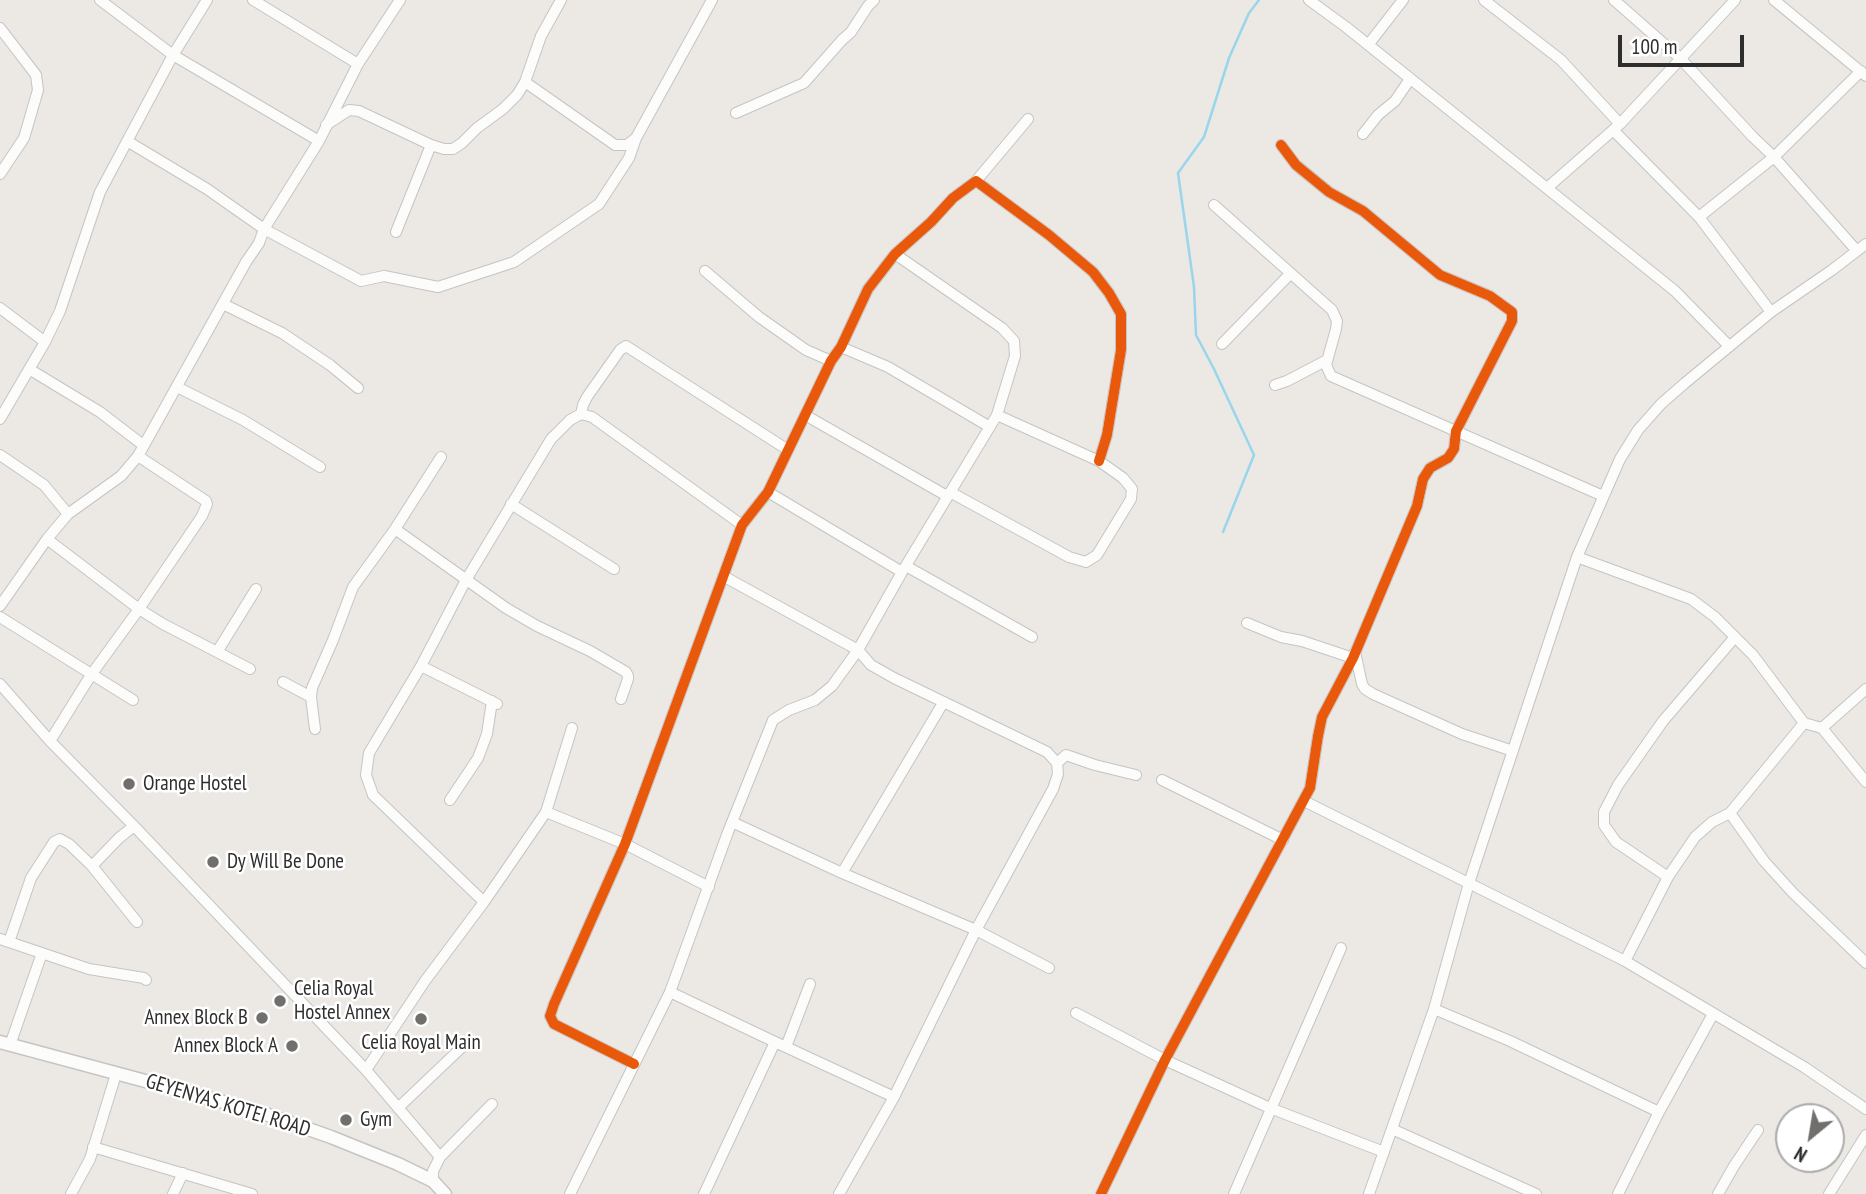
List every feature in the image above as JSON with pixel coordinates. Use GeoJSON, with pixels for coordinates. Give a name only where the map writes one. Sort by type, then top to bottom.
{"type":"FeatureCollection","features":[{"type":"Feature","properties":{"kind":"street"},"geometry":{"type":"LineString","coordinates":[[100,0],[173,55],[320,141]]}},
{"type":"Feature","properties":{"kind":"street"},"geometry":{"type":"LineString","coordinates":[[0,419],[60,311],[100,192],[173,55],[207,0]]}},
{"type":"Feature","properties":{"kind":"street"},"geometry":{"type":"LineString","coordinates":[[253,0],[358,64]]}},
{"type":"Feature","properties":{"kind":"street"},"geometry":{"type":"LineString","coordinates":[[0,606],[68,514],[121,476],[138,456],[259,243],[264,229],[320,141],[358,64],[400,0]]}},
{"type":"Feature","properties":{"kind":"street"},"geometry":{"type":"LineString","coordinates":[[326,125],[349,110],[359,111],[431,145],[453,149],[517,95],[525,82],[541,36],[561,0]]}},
{"type":"Feature","properties":{"kind":"street"},"geometry":{"type":"LineString","coordinates":[[127,141],[207,189],[264,229],[360,281],[384,276],[438,287],[514,262],[599,204],[629,158],[636,138],[712,0]]}},
{"type":"Feature","properties":{"kind":"street"},"geometry":{"type":"LineString","coordinates":[[736,113],[804,83],[851,32],[874,0]]}},
{"type":"Feature","properties":{"kind":"street"},"geometry":{"type":"LineString","coordinates":[[1309,0],[1675,291],[1729,346]]}},
{"type":"Feature","properties":{"kind":"street"},"geometry":{"type":"LineString","coordinates":[[1368,45],[1404,0]]}},
{"type":"Feature","properties":{"kind":"street"},"geometry":{"type":"LineString","coordinates":[[1484,0],[1561,60],[1616,127],[1699,217],[1771,312]]}},
{"type":"Feature","properties":{"kind":"street"},"geometry":{"type":"LineString","coordinates":[[1369,1194],[1434,1009],[1469,883],[1577,556],[1620,459],[1638,430],[1661,404],[1771,312],[1862,248],[1680,58],[1614,0]]}},
{"type":"Feature","properties":{"kind":"street"},"geometry":{"type":"LineString","coordinates":[[1547,188],[1616,127],[1735,0]]}},
{"type":"Feature","properties":{"kind":"street"},"geometry":{"type":"LineString","coordinates":[[1699,217],[1774,157],[1863,73],[1774,0]]}},
{"type":"Feature","properties":{"kind":"street"},"geometry":{"type":"LineString","coordinates":[[0,28],[36,75],[38,90],[24,138],[0,174]]}},
{"type":"Feature","properties":{"kind":"street"},"geometry":{"type":"LineString","coordinates":[[1363,134],[1378,115],[1395,102],[1410,79]]}},
{"type":"Feature","properties":{"kind":"street"},"geometry":{"type":"LineString","coordinates":[[525,82],[615,145],[627,145],[636,138]]}},
{"type":"Feature","properties":{"kind":"street"},"geometry":{"type":"LineString","coordinates":[[634,1063],[554,1024],[550,1016],[625,844],[741,525],[768,492],[868,289],[895,254],[953,198],[976,181],[1028,119]]}},
{"type":"Feature","properties":{"kind":"street"},"geometry":{"type":"LineString","coordinates":[[396,232],[431,145]]}},
{"type":"Feature","properties":{"kind":"street"},"geometry":{"type":"LineString","coordinates":[[1101,1194],[1166,1060],[1304,801],[1312,779],[1322,717],[1354,655],[1417,506],[1423,479],[1430,468],[1448,458],[1454,449],[1455,431],[1512,321],[1512,312],[1490,296],[1440,275],[1363,211],[1329,192],[1296,165],[1282,145]]}},
{"type":"Feature","properties":{"kind":"street"},"geometry":{"type":"LineString","coordinates":[[976,181],[1049,235],[1093,272],[1121,314],[1121,350],[1107,435],[1099,461]]}},
{"type":"Feature","properties":{"kind":"street"},"geometry":{"type":"LineString","coordinates":[[1214,205],[1332,310],[1336,329],[1327,360],[1327,370],[1331,376],[1603,496]]}},
{"type":"Feature","properties":{"kind":"street"},"geometry":{"type":"LineString","coordinates":[[570,1194],[670,992],[732,822],[773,720],[789,710],[816,700],[832,686],[858,650],[997,415],[1015,356],[1014,341],[1002,328],[895,254]]}},
{"type":"Feature","properties":{"kind":"street"},"geometry":{"type":"LineString","coordinates":[[705,271],[758,317],[806,350],[831,361]]}},
{"type":"Feature","properties":{"kind":"street"},"geometry":{"type":"LineString","coordinates":[[1222,344],[1290,274]]}},
{"type":"Feature","properties":{"kind":"street"},"geometry":{"type":"LineString","coordinates":[[223,304],[282,333],[330,365],[358,388]]}},
{"type":"Feature","properties":{"kind":"street"},"geometry":{"type":"LineString","coordinates":[[0,308],[45,342]]}},
{"type":"Feature","properties":{"kind":"street"},"geometry":{"type":"LineString","coordinates":[[581,414],[587,397],[620,350],[626,346],[788,450]]}},
{"type":"Feature","properties":{"kind":"street"},"geometry":{"type":"LineString","coordinates":[[841,346],[888,367],[990,427]]}},
{"type":"Feature","properties":{"kind":"street"},"geometry":{"type":"LineString","coordinates":[[1275,385],[1327,360]]}},
{"type":"Feature","properties":{"kind":"street"},"geometry":{"type":"LineString","coordinates":[[29,369],[100,412],[144,445]]}},
{"type":"Feature","properties":{"kind":"street"},"geometry":{"type":"LineString","coordinates":[[177,387],[243,420],[320,467]]}},
{"type":"Feature","properties":{"kind":"street"},"geometry":{"type":"LineString","coordinates":[[484,902],[373,795],[366,775],[369,753],[421,666],[466,580],[551,439],[569,420],[581,414],[592,417],[741,525]]}},
{"type":"Feature","properties":{"kind":"street"},"geometry":{"type":"LineString","coordinates":[[805,415],[1069,557],[1086,562],[1097,555],[1131,499],[1132,489],[1124,478],[1099,461],[997,415]]}},
{"type":"Feature","properties":{"kind":"street"},"geometry":{"type":"LineString","coordinates":[[0,455],[44,485],[68,514]]}},
{"type":"Feature","properties":{"kind":"street"},"geometry":{"type":"LineString","coordinates":[[50,740],[91,675],[202,516],[207,504],[138,456]]}},
{"type":"Feature","properties":{"kind":"street"},"geometry":{"type":"LineString","coordinates":[[315,729],[311,697],[313,682],[333,640],[353,587],[395,529],[441,457]]}},
{"type":"Feature","properties":{"kind":"street"},"geometry":{"type":"LineString","coordinates":[[768,492],[1032,637]]}},
{"type":"Feature","properties":{"kind":"street"},"geometry":{"type":"LineString","coordinates":[[511,505],[614,569]]}},
{"type":"Feature","properties":{"kind":"street"},"geometry":{"type":"LineString","coordinates":[[395,529],[506,608],[626,672],[628,680],[621,699]]}},
{"type":"Feature","properties":{"kind":"street"},"geometry":{"type":"LineString","coordinates":[[47,539],[139,609],[250,669]]}},
{"type":"Feature","properties":{"kind":"street"},"geometry":{"type":"LineString","coordinates":[[1577,556],[1691,599],[1753,655],[1804,723],[1822,728],[1866,782]]}},
{"type":"Feature","properties":{"kind":"street"},"geometry":{"type":"LineString","coordinates":[[723,576],[858,650],[871,665],[943,703],[1047,752],[1057,763],[1058,774],[1054,789],[976,930],[894,1097],[839,1194]]}},
{"type":"Feature","properties":{"kind":"street"},"geometry":{"type":"LineString","coordinates":[[217,652],[256,589]]}},
{"type":"Feature","properties":{"kind":"street"},"geometry":{"type":"LineString","coordinates":[[0,617],[133,700]]}},
{"type":"Feature","properties":{"kind":"street"},"geometry":{"type":"LineString","coordinates":[[1247,622],[1281,637],[1354,655]]}},
{"type":"Feature","properties":{"kind":"street"},"geometry":{"type":"LineString","coordinates":[[1668,877],[1616,842],[1604,825],[1604,812],[1618,785],[1663,721],[1735,637]]}},
{"type":"Feature","properties":{"kind":"street"},"geometry":{"type":"LineString","coordinates":[[1354,655],[1362,684],[1373,694],[1462,734],[1513,751]]}},
{"type":"Feature","properties":{"kind":"street"},"geometry":{"type":"LineString","coordinates":[[421,666],[495,703],[478,758],[450,800]]}},
{"type":"Feature","properties":{"kind":"street"},"geometry":{"type":"LineString","coordinates":[[283,682],[311,697]]}},
{"type":"Feature","properties":{"kind":"street"},"geometry":{"type":"LineString","coordinates":[[0,684],[50,740],[366,1070],[440,1157]]}},
{"type":"Feature","properties":{"kind":"street"},"geometry":{"type":"LineString","coordinates":[[1822,728],[1866,690]]}},
{"type":"Feature","properties":{"kind":"street"},"geometry":{"type":"LineString","coordinates":[[842,873],[943,703]]}},
{"type":"Feature","properties":{"kind":"street"},"geometry":{"type":"LineString","coordinates":[[1625,961],[1668,877],[1695,837],[1712,822],[1730,813],[1804,723]]}},
{"type":"Feature","properties":{"kind":"street"},"geometry":{"type":"LineString","coordinates":[[366,1070],[425,981],[546,812],[572,729]]}},
{"type":"Feature","properties":{"kind":"street"},"geometry":{"type":"LineString","coordinates":[[1057,763],[1066,755],[1136,775]]}},
{"type":"Feature","properties":{"kind":"street"},"geometry":{"type":"LineString","coordinates":[[1163,780],[1283,840]]}},
{"type":"Feature","properties":{"kind":"street"},"geometry":{"type":"LineString","coordinates":[[1304,801],[1625,961],[1804,1067],[1866,1109]]}},
{"type":"Feature","properties":{"kind":"street"},"geometry":{"type":"LineString","coordinates":[[546,812],[625,844],[709,887]]}},
{"type":"Feature","properties":{"kind":"street"},"geometry":{"type":"LineString","coordinates":[[1730,813],[1764,861],[1793,893],[1866,963]]}},
{"type":"Feature","properties":{"kind":"street"},"geometry":{"type":"LineString","coordinates":[[732,822],[842,873],[976,930],[1049,968]]}},
{"type":"Feature","properties":{"kind":"street"},"geometry":{"type":"LineString","coordinates":[[92,866],[134,826]]}},
{"type":"Feature","properties":{"kind":"street"},"geometry":{"type":"LineString","coordinates":[[137,922],[92,866],[60,839],[54,842],[31,878],[5,940],[89,969],[146,980]]}},
{"type":"Feature","properties":{"kind":"street"},"geometry":{"type":"LineString","coordinates":[[1234,1194],[1341,948]]}},
{"type":"Feature","properties":{"kind":"street"},"geometry":{"type":"LineString","coordinates":[[5,1044],[42,953]]}},
{"type":"Feature","properties":{"kind":"street"},"geometry":{"type":"LineString","coordinates":[[786,1047],[810,984]]}},
{"type":"Feature","properties":{"kind":"street"},"geometry":{"type":"LineString","coordinates":[[670,992],[894,1097]]}},
{"type":"Feature","properties":{"kind":"street"},"geometry":{"type":"LineString","coordinates":[[1434,1009],[1510,1041],[1659,1112]]}},
{"type":"Feature","properties":{"kind":"street"},"geometry":{"type":"LineString","coordinates":[[1076,1013],[1166,1060],[1270,1108],[1384,1152]]}},
{"type":"Feature","properties":{"kind":"street"},"geometry":{"type":"LineString","coordinates":[[1618,1194],[1713,1014]]}},
{"type":"Feature","properties":{"kind":"street"},"geometry":{"type":"LineString","coordinates":[[704,1194],[775,1042]]}},
{"type":"Feature","properties":{"kind":"street","name":"GEYENYAS KOTEI ROAD"},"geometry":{"type":"LineString","coordinates":[[5,1044],[257,1111],[387,1159],[433,1181],[445,1194]]}},
{"type":"Feature","properties":{"kind":"street"},"geometry":{"type":"LineString","coordinates":[[398,1108],[461,1048]]}},
{"type":"Feature","properties":{"kind":"street"},"geometry":{"type":"LineString","coordinates":[[71,1194],[93,1147],[116,1074]]}},
{"type":"Feature","properties":{"kind":"street"},"geometry":{"type":"LineString","coordinates":[[433,1181],[433,1171],[440,1157],[492,1104]]}},
{"type":"Feature","properties":{"kind":"street"},"geometry":{"type":"LineString","coordinates":[[1392,1129],[1536,1194]]}},
{"type":"Feature","properties":{"kind":"street"},"geometry":{"type":"LineString","coordinates":[[1718,1194],[1758,1130]]}},
{"type":"Feature","properties":{"kind":"street"},"geometry":{"type":"LineString","coordinates":[[1829,1194],[1866,1135]]}},
{"type":"Feature","properties":{"kind":"street"},"geometry":{"type":"LineString","coordinates":[[93,1147],[252,1194]]}},
{"type":"Feature","properties":{"kind":"street"},"geometry":{"type":"LineString","coordinates":[[173,1194],[183,1173]]}},
{"type":"Feature","properties":{"kind":"waterway"},"geometry":{"type":"LineString","coordinates":[[1223,532],[1254,455],[1196,335],[1194,287],[1178,173],[1204,137],[1229,58],[1249,13],[1259,0]]}},
{"type":"Feature","properties":{"kind":"cycle path"},"geometry":{"type":"LineString","coordinates":[[1101,1194],[1165,1060],[1310,788],[1322,717],[1353,658],[1417,506],[1423,479],[1430,468],[1448,458],[1454,449],[1456,431],[1512,321],[1512,312],[1490,296],[1440,275],[1363,211],[1329,192],[1296,165],[1281,145]]}},
{"type":"Feature","properties":{"kind":"cycle path"},"geometry":{"type":"LineString","coordinates":[[634,1064],[554,1024],[550,1016],[554,1004],[625,844],[742,525],[768,492],[868,289],[895,254],[953,198],[976,181],[1049,235],[1093,272],[1121,314],[1121,350],[1107,435],[1099,461]]}},
{"type":"Feature","properties":{"kind":"place","name":"Orange Hostel"},"geometry":{"type":"Point","coordinates":[129,784]}},
{"type":"Feature","properties":{"kind":"place","name":"Dy Will Be Done"},"geometry":{"type":"Point","coordinates":[213,862]}},
{"type":"Feature","properties":{"kind":"place","name":"Celia Royal Hostel Annex"},"geometry":{"type":"Point","coordinates":[280,1001]}},
{"type":"Feature","properties":{"kind":"place","name":"Annex Block B"},"geometry":{"type":"Point","coordinates":[262,1018]}},
{"type":"Feature","properties":{"kind":"place","name":"Celia Royal Main"},"geometry":{"type":"Point","coordinates":[421,1019]}},
{"type":"Feature","properties":{"kind":"place","name":"Annex Block A"},"geometry":{"type":"Point","coordinates":[292,1046]}},
{"type":"Feature","properties":{"kind":"place","name":"Gym"},"geometry":{"type":"Point","coordinates":[346,1120]}}]}
